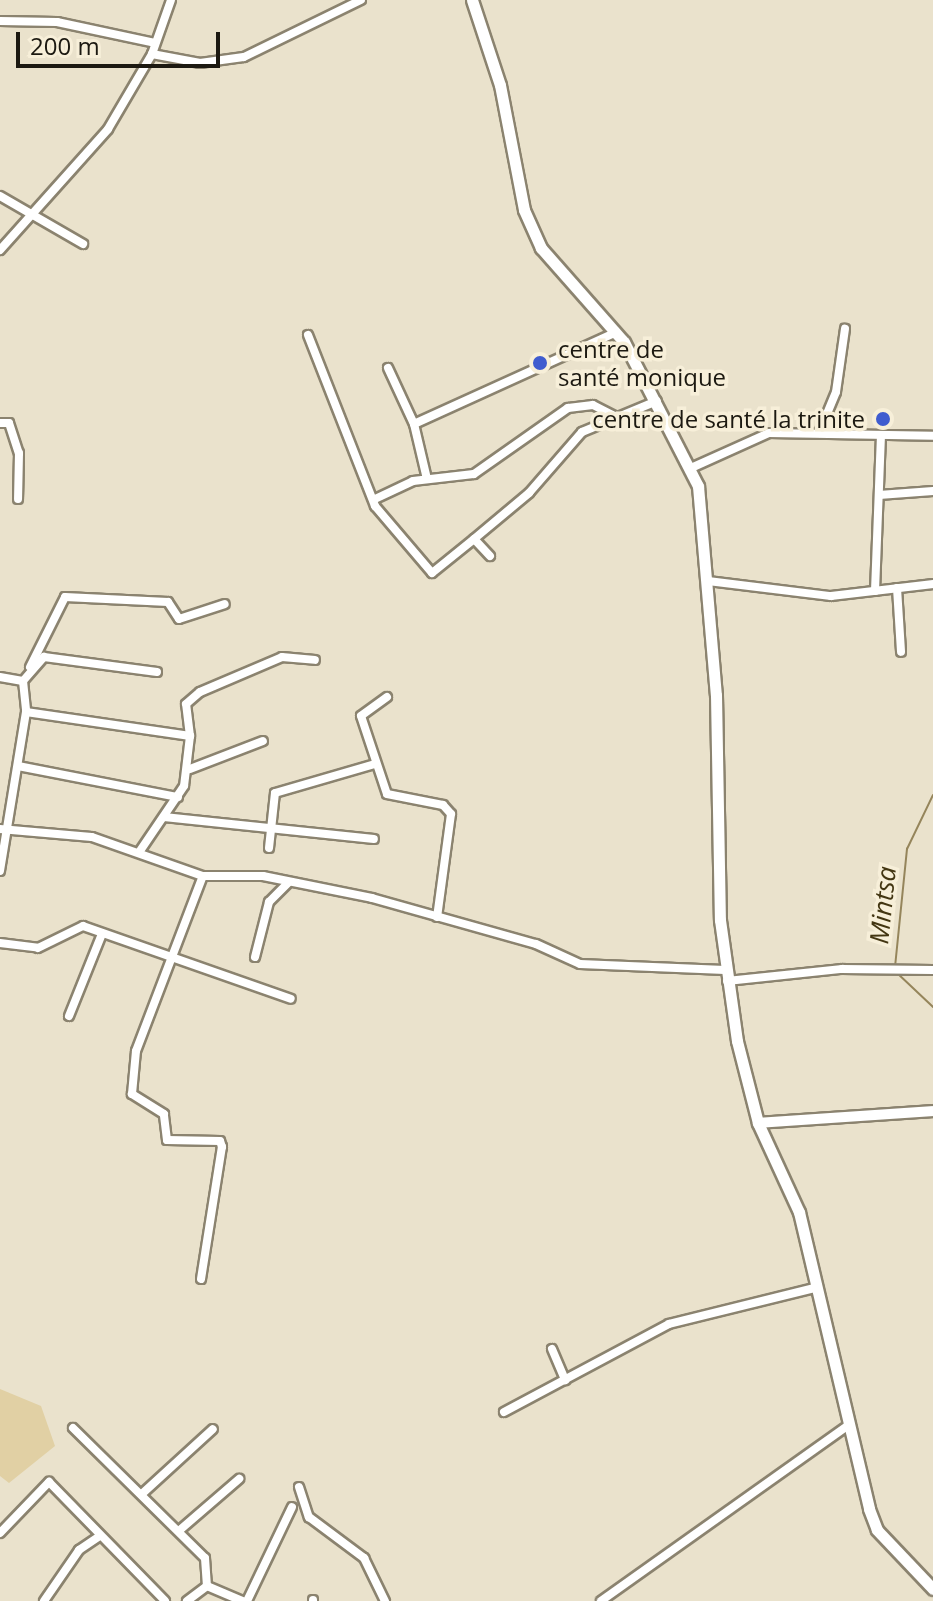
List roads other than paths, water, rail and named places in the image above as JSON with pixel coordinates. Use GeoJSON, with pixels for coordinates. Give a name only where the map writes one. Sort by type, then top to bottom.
{"type":"FeatureCollection","features":[{"type":"Feature","properties":{"kind":"main road"},"geometry":{"type":"LineString","coordinates":[[472,0],[500,85],[524,210],[541,248],[615,333],[657,401],[691,468],[708,581],[726,976],[758,1123],[799,1212],[847,1426],[877,1530],[933,1589]]}},
{"type":"Feature","properties":{"kind":"street"},"geometry":{"type":"LineString","coordinates":[[0,250],[108,129],[152,54],[171,0]]}},
{"type":"Feature","properties":{"kind":"street"},"geometry":{"type":"LineString","coordinates":[[152,54],[200,63],[244,57],[361,0]]}},
{"type":"Feature","properties":{"kind":"street"},"geometry":{"type":"LineString","coordinates":[[0,21],[57,22],[155,43]]}},
{"type":"Feature","properties":{"kind":"street"},"geometry":{"type":"LineString","coordinates":[[0,196],[35,211],[83,244]]}},
{"type":"Feature","properties":{"kind":"street"},"geometry":{"type":"LineString","coordinates":[[819,433],[836,392],[845,329]]}},
{"type":"Feature","properties":{"kind":"street"},"geometry":{"type":"LineString","coordinates":[[414,424],[615,333]]}},
{"type":"Feature","properties":{"kind":"street"},"geometry":{"type":"LineString","coordinates":[[308,335],[375,499],[432,573],[529,493],[582,432],[657,401]]}},
{"type":"Feature","properties":{"kind":"street"},"geometry":{"type":"LineString","coordinates":[[388,368],[414,424],[427,479]]}},
{"type":"Feature","properties":{"kind":"street"},"geometry":{"type":"LineString","coordinates":[[375,499],[427,479],[474,474],[568,408],[593,405],[618,418]]}},
{"type":"Feature","properties":{"kind":"street"},"geometry":{"type":"LineString","coordinates":[[0,423],[9,423],[19,453],[18,499]]}},
{"type":"Feature","properties":{"kind":"street"},"geometry":{"type":"LineString","coordinates":[[691,468],[769,433],[933,436]]}},
{"type":"Feature","properties":{"kind":"street"},"geometry":{"type":"LineString","coordinates":[[875,591],[881,436]]}},
{"type":"Feature","properties":{"kind":"street"},"geometry":{"type":"LineString","coordinates":[[879,495],[933,491]]}},
{"type":"Feature","properties":{"kind":"street"},"geometry":{"type":"LineString","coordinates":[[474,539],[490,556]]}},
{"type":"Feature","properties":{"kind":"street"},"geometry":{"type":"LineString","coordinates":[[708,581],[831,596],[933,584]]}},
{"type":"Feature","properties":{"kind":"street"},"geometry":{"type":"LineString","coordinates":[[897,588],[901,652]]}},
{"type":"Feature","properties":{"kind":"street"},"geometry":{"type":"LineString","coordinates":[[0,871],[3,829],[18,766],[26,712],[23,681],[65,597],[168,602],[179,619],[225,604]]}},
{"type":"Feature","properties":{"kind":"street"},"geometry":{"type":"LineString","coordinates":[[30,667],[61,657],[157,672]]}},
{"type":"Feature","properties":{"kind":"street"},"geometry":{"type":"LineString","coordinates":[[140,851],[178,797],[190,769],[186,704],[200,692],[282,657],[315,660]]}},
{"type":"Feature","properties":{"kind":"street"},"geometry":{"type":"LineString","coordinates":[[0,677],[23,681]]}},
{"type":"Feature","properties":{"kind":"street"},"geometry":{"type":"LineString","coordinates":[[387,697],[361,716],[387,794],[443,805],[451,814],[437,917]]}},
{"type":"Feature","properties":{"kind":"street"},"geometry":{"type":"LineString","coordinates":[[26,712],[190,736]]}},
{"type":"Feature","properties":{"kind":"street"},"geometry":{"type":"LineString","coordinates":[[190,769],[263,741]]}},
{"type":"Feature","properties":{"kind":"street"},"geometry":{"type":"LineString","coordinates":[[269,848],[275,793],[375,764]]}},
{"type":"Feature","properties":{"kind":"street"},"geometry":{"type":"LineString","coordinates":[[18,766],[178,797]]}},
{"type":"Feature","properties":{"kind":"street"},"geometry":{"type":"LineString","coordinates":[[164,817],[374,839]]}},
{"type":"Feature","properties":{"kind":"street"},"geometry":{"type":"LineString","coordinates":[[3,829],[92,837],[140,851],[203,876],[289,882],[437,917],[580,964],[726,976],[842,969],[933,970]]}},
{"type":"Feature","properties":{"kind":"street"},"geometry":{"type":"LineString","coordinates":[[201,1279],[222,1147],[220,1141],[167,1140],[164,1114],[132,1094],[136,1051],[168,958],[203,876]]}},
{"type":"Feature","properties":{"kind":"street"},"geometry":{"type":"LineString","coordinates":[[255,957],[269,902],[289,882]]}},
{"type":"Feature","properties":{"kind":"street"},"geometry":{"type":"LineString","coordinates":[[0,943],[38,948],[83,926],[291,999]]}},
{"type":"Feature","properties":{"kind":"street"},"geometry":{"type":"LineString","coordinates":[[69,1016],[102,934]]}},
{"type":"Feature","properties":{"kind":"street"},"geometry":{"type":"LineString","coordinates":[[758,1123],[933,1111]]}},
{"type":"Feature","properties":{"kind":"street"},"geometry":{"type":"LineString","coordinates":[[504,1412],[669,1324],[814,1288]]}},
{"type":"Feature","properties":{"kind":"street"},"geometry":{"type":"LineString","coordinates":[[552,1349],[565,1380]]}},
{"type":"Feature","properties":{"kind":"street"},"geometry":{"type":"LineString","coordinates":[[601,1601],[847,1426]]}},
{"type":"Feature","properties":{"kind":"street"},"geometry":{"type":"LineString","coordinates":[[73,1428],[181,1529],[210,1568],[207,1586],[187,1601]]}},
{"type":"Feature","properties":{"kind":"street"},"geometry":{"type":"LineString","coordinates":[[144,1492],[213,1429]]}},
{"type":"Feature","properties":{"kind":"street"},"geometry":{"type":"LineString","coordinates":[[181,1529],[239,1479]]}},
{"type":"Feature","properties":{"kind":"street"},"geometry":{"type":"LineString","coordinates":[[0,1533],[49,1482],[165,1601]]}},
{"type":"Feature","properties":{"kind":"street"},"geometry":{"type":"LineString","coordinates":[[299,1487],[309,1517],[364,1558],[385,1601]]}},
{"type":"Feature","properties":{"kind":"street"},"geometry":{"type":"LineString","coordinates":[[207,1586],[245,1601],[292,1507]]}},
{"type":"Feature","properties":{"kind":"street"},"geometry":{"type":"LineString","coordinates":[[44,1601],[79,1550],[100,1536]]}},
{"type":"Feature","properties":{"kind":"waterway","name":"Mintsa"},"geometry":{"type":"LineString","coordinates":[[895,967],[907,849],[933,795]]}},
{"type":"Feature","properties":{"kind":"waterway","name":"Mintsa"},"geometry":{"type":"LineString","coordinates":[[896,972],[933,1007]]}},
{"type":"Feature","properties":{"kind":"place","name":"centre de santé monique"},"geometry":{"type":"Point","coordinates":[540,363]}},
{"type":"Feature","properties":{"kind":"place","name":"centre de santé la trinite"},"geometry":{"type":"Point","coordinates":[883,419]}}]}
